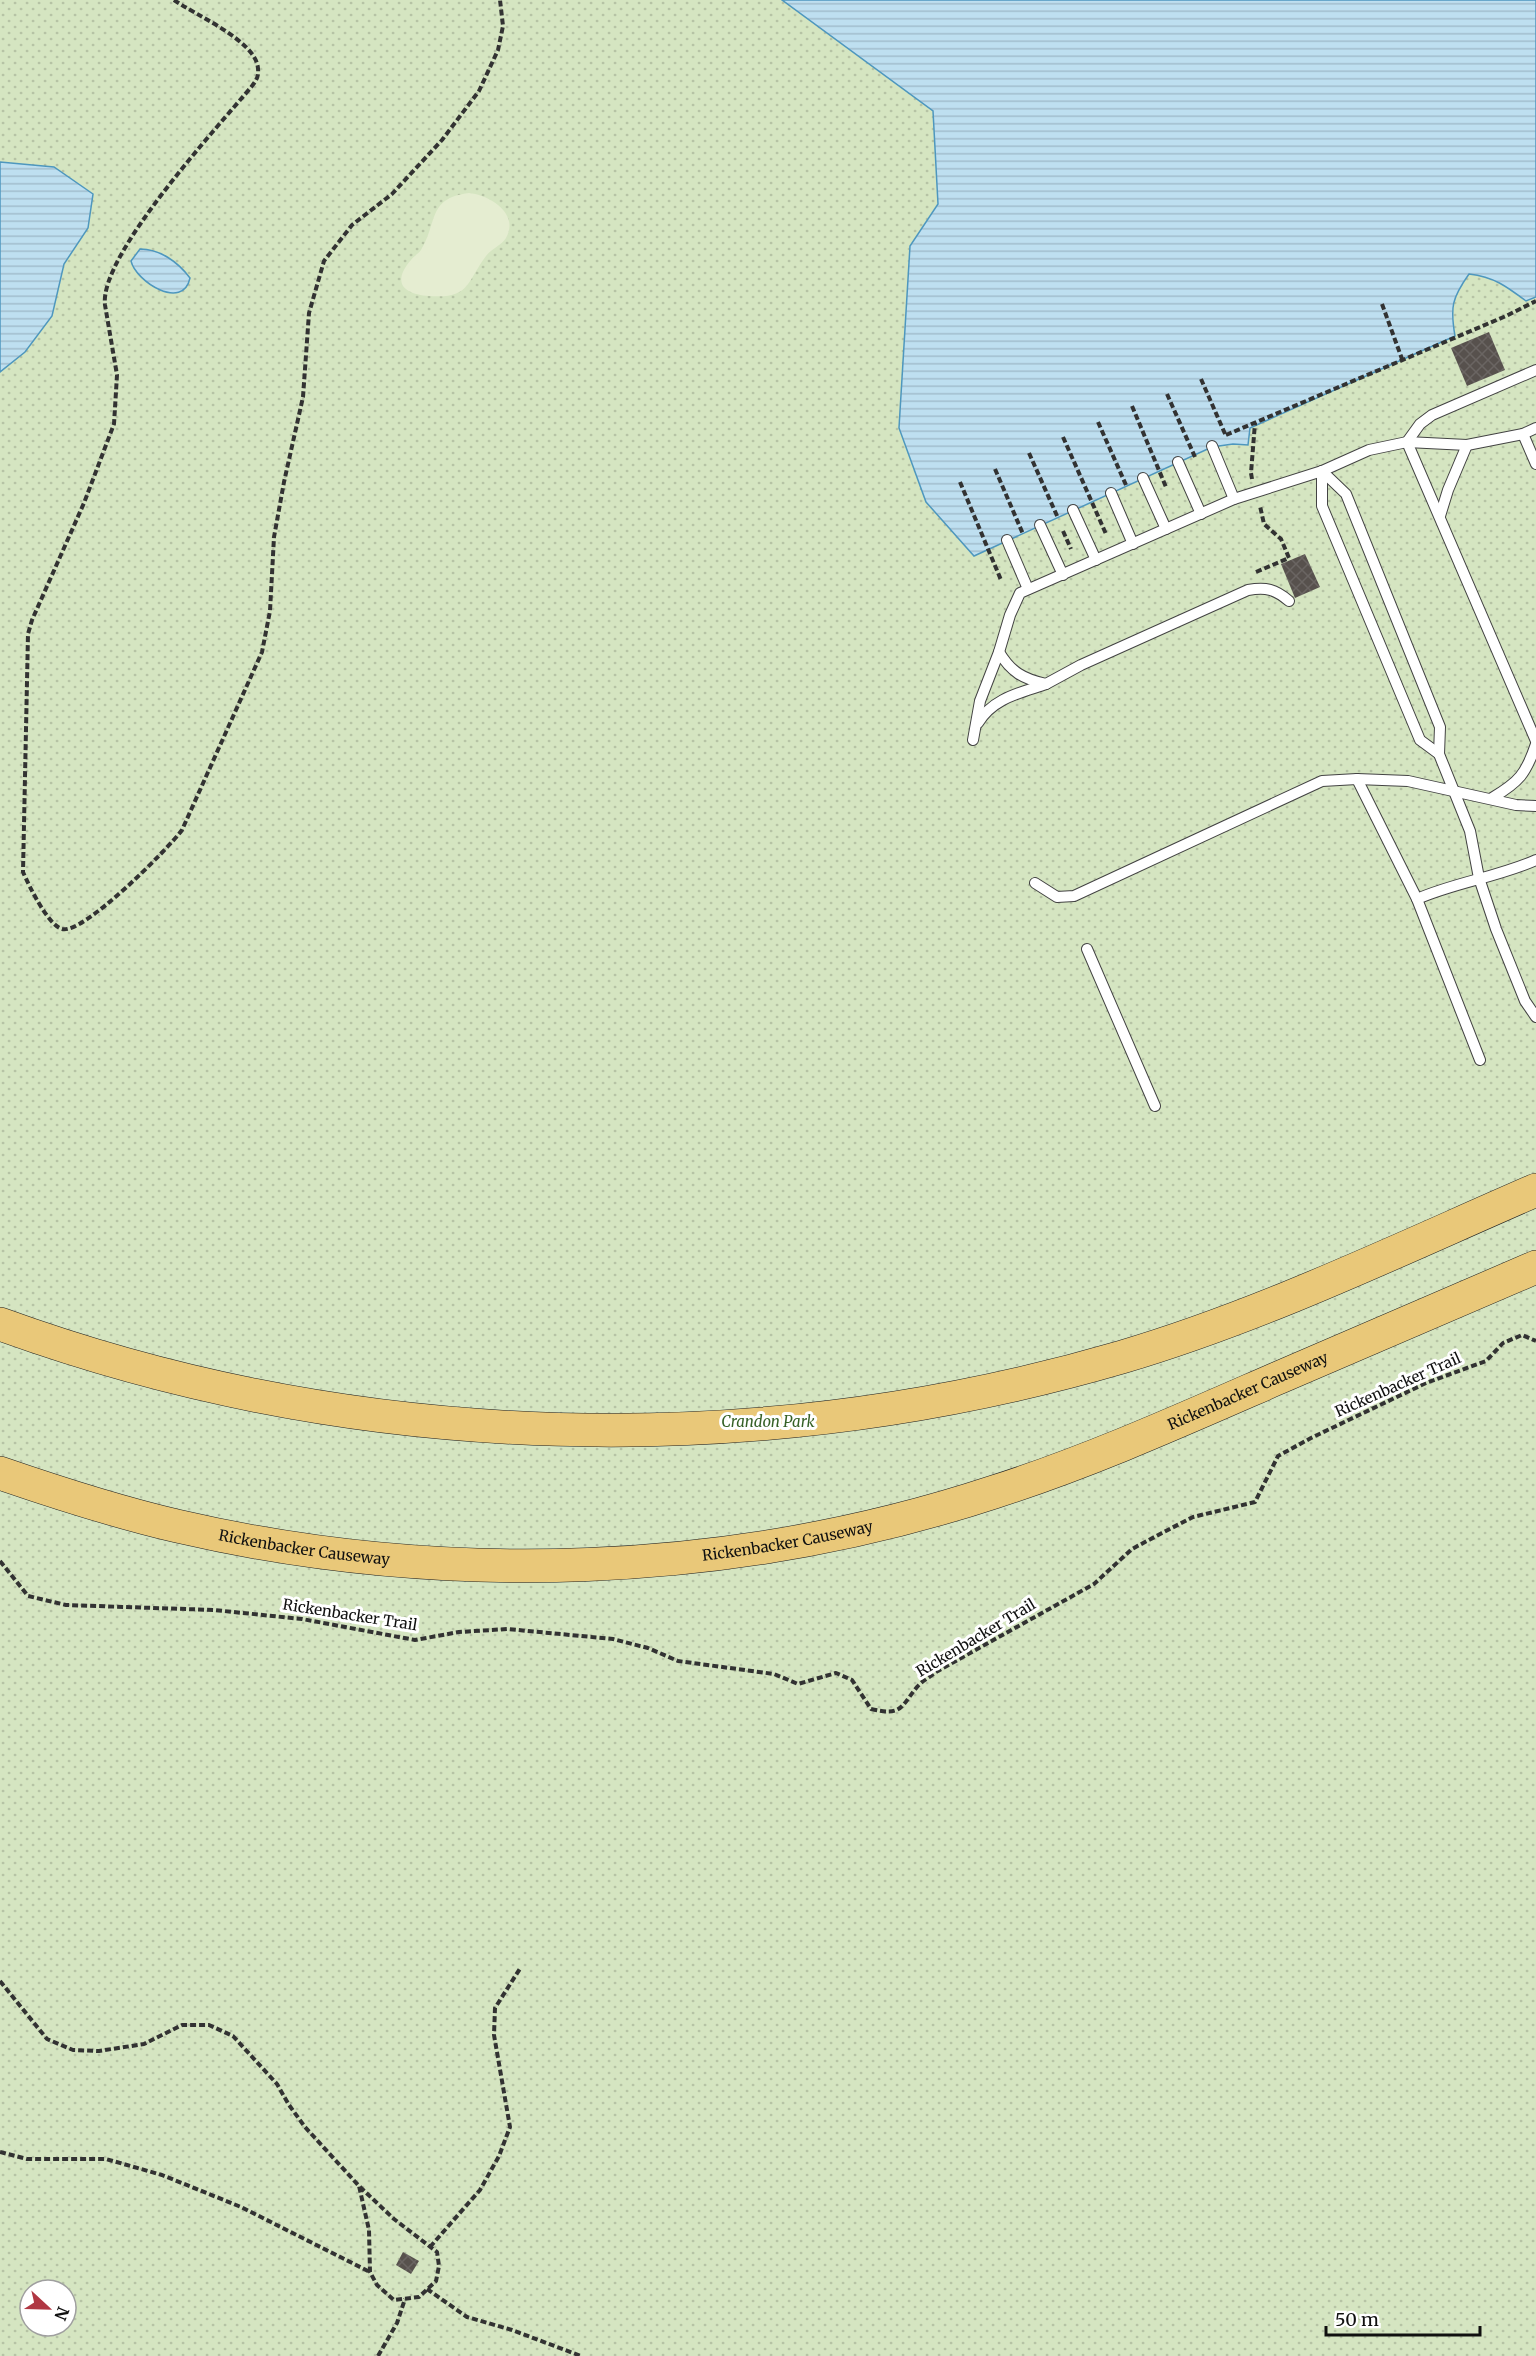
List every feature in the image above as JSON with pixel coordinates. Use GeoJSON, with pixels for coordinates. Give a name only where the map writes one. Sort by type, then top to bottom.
{"type":"FeatureCollection","features":[{"type":"Feature","properties":{"kind":"main road"},"geometry":{"type":"LineString","coordinates":[[0,1324],[105,1358],[180,1379],[255,1395],[399,1419],[519,1429],[662,1430],[742,1426],[882,1410],[1037,1380],[1123,1357],[1252,1311],[1536,1190]]}},
{"type":"Feature","properties":{"kind":"main road","name":"Rickenbacker Causeway"},"geometry":{"type":"LineString","coordinates":[[0,1473],[80,1500],[177,1526],[245,1540],[360,1557],[435,1563],[519,1565],[605,1564],[698,1556],[859,1529],[926,1513],[1060,1470],[1197,1414],[1536,1267]]}},
{"type":"Feature","properties":{"kind":"lane"},"geometry":{"type":"LineString","coordinates":[[1407,442],[1420,424],[1432,416],[1536,370]]}},
{"type":"Feature","properties":{"kind":"lane"},"geometry":{"type":"LineString","coordinates":[[1289,602],[1277,591],[1262,587],[1248,590],[1081,665],[1046,684],[1002,699],[985,712],[976,726],[973,740],[980,701],[1020,593],[1234,499],[1322,471],[1369,450],[1407,442],[1467,445],[1523,434],[1536,428]]}},
{"type":"Feature","properties":{"kind":"lane"},"geometry":{"type":"LineString","coordinates":[[1523,434],[1536,464]]}},
{"type":"Feature","properties":{"kind":"lane"},"geometry":{"type":"LineString","coordinates":[[1407,442],[1536,742],[1529,765],[1513,785],[1492,798]]}},
{"type":"Feature","properties":{"kind":"lane"},"geometry":{"type":"LineString","coordinates":[[1440,516],[1457,465],[1467,445]]}},
{"type":"Feature","properties":{"kind":"lane"},"geometry":{"type":"LineString","coordinates":[[1212,446],[1234,499]]}},
{"type":"Feature","properties":{"kind":"lane"},"geometry":{"type":"LineString","coordinates":[[1178,462],[1201,514]]}},
{"type":"Feature","properties":{"kind":"lane"},"geometry":{"type":"LineString","coordinates":[[1322,471],[1346,494],[1440,727],[1439,754],[1470,831],[1479,878],[1511,968],[1525,1001],[1536,1017]]}},
{"type":"Feature","properties":{"kind":"lane"},"geometry":{"type":"LineString","coordinates":[[1322,471],[1322,506],[1420,740],[1439,754]]}},
{"type":"Feature","properties":{"kind":"lane"},"geometry":{"type":"LineString","coordinates":[[1143,478],[1166,530]]}},
{"type":"Feature","properties":{"kind":"lane"},"geometry":{"type":"LineString","coordinates":[[1110,493],[1132,544]]}},
{"type":"Feature","properties":{"kind":"lane"},"geometry":{"type":"LineString","coordinates":[[1073,510],[1096,560]]}},
{"type":"Feature","properties":{"kind":"lane"},"geometry":{"type":"LineString","coordinates":[[1040,525],[1063,575]]}},
{"type":"Feature","properties":{"kind":"lane"},"geometry":{"type":"LineString","coordinates":[[1007,540],[1028,589]]}},
{"type":"Feature","properties":{"kind":"lane"},"geometry":{"type":"LineString","coordinates":[[999,652],[1008,667],[1020,676],[1046,684]]}},
{"type":"Feature","properties":{"kind":"lane"},"geometry":{"type":"LineString","coordinates":[[1035,883],[1057,897],[1074,896],[1322,781],[1357,779],[1408,781],[1516,805],[1536,806]]}},
{"type":"Feature","properties":{"kind":"lane"},"geometry":{"type":"LineString","coordinates":[[1357,779],[1417,899],[1480,1060]]}},
{"type":"Feature","properties":{"kind":"lane"},"geometry":{"type":"LineString","coordinates":[[1417,899],[1442,888],[1513,870],[1536,860]]}},
{"type":"Feature","properties":{"kind":"lane"},"geometry":{"type":"LineString","coordinates":[[1087,949],[1155,1106]]}},
{"type":"Feature","properties":{"kind":"path"},"geometry":{"type":"LineString","coordinates":[[174,0],[248,48],[257,62],[258,77],[132,235],[105,294],[117,375],[114,424],[84,503],[32,620],[27,654],[24,872],[52,923],[62,929],[70,929],[108,903],[142,874],[182,831],[266,639],[274,537],[303,398],[309,313],[324,261],[352,225],[392,194],[442,140],[479,91],[498,50],[502,26],[500,0]]}},
{"type":"Feature","properties":{"kind":"path"},"geometry":{"type":"LineString","coordinates":[[1226,435],[1506,316],[1536,301]]}},
{"type":"Feature","properties":{"kind":"path"},"geometry":{"type":"LineString","coordinates":[[1382,304],[1402,359]]}},
{"type":"Feature","properties":{"kind":"path"},"geometry":{"type":"LineString","coordinates":[[1202,379],[1230,445]]}},
{"type":"Feature","properties":{"kind":"path"},"geometry":{"type":"LineString","coordinates":[[1167,394],[1199,467]]}},
{"type":"Feature","properties":{"kind":"path"},"geometry":{"type":"LineString","coordinates":[[1132,406],[1169,493]]}},
{"type":"Feature","properties":{"kind":"path"},"geometry":{"type":"LineString","coordinates":[[1098,422],[1130,495]]}},
{"type":"Feature","properties":{"kind":"path"},"geometry":{"type":"LineString","coordinates":[[1246,577],[1289,558],[1281,539],[1264,524],[1256,493],[1251,473],[1255,423]]}},
{"type":"Feature","properties":{"kind":"path"},"geometry":{"type":"LineString","coordinates":[[1064,437],[1106,534]]}},
{"type":"Feature","properties":{"kind":"path"},"geometry":{"type":"LineString","coordinates":[[1029,453],[1071,549]]}},
{"type":"Feature","properties":{"kind":"path"},"geometry":{"type":"LineString","coordinates":[[995,469],[1027,544]]}},
{"type":"Feature","properties":{"kind":"path"},"geometry":{"type":"LineString","coordinates":[[960,482],[1002,580]]}},
{"type":"Feature","properties":{"kind":"path","name":"Rickenbacker Trail"},"geometry":{"type":"LineString","coordinates":[[0,1561],[28,1596],[66,1605],[225,1611],[302,1619],[415,1640],[459,1632],[507,1629],[613,1639],[648,1648],[678,1661],[774,1674],[798,1684],[836,1673],[852,1680],[872,1709],[886,1712],[898,1710],[911,1698],[918,1686],[936,1672],[1094,1584],[1132,1549],[1193,1516],[1255,1502],[1278,1456],[1417,1387],[1486,1361],[1503,1343],[1522,1335],[1536,1341]]}},
{"type":"Feature","properties":{"kind":"path"},"geometry":{"type":"LineString","coordinates":[[430,2247],[480,2190],[499,2156],[510,2127],[494,2035],[495,2008],[521,1967]]}},
{"type":"Feature","properties":{"kind":"path"},"geometry":{"type":"LineString","coordinates":[[0,1981],[47,2039],[73,2050],[99,2051],[144,2044],[182,2025],[209,2025],[233,2036],[278,2084],[289,2105],[305,2127],[359,2186],[394,2219],[437,2252],[439,2266],[436,2281],[418,2297],[394,2300],[377,2285],[370,2272],[369,2230],[359,2186]]}},
{"type":"Feature","properties":{"kind":"path"},"geometry":{"type":"LineString","coordinates":[[0,2152],[27,2159],[106,2159],[162,2175],[241,2207],[370,2272]]}},
{"type":"Feature","properties":{"kind":"path"},"geometry":{"type":"LineString","coordinates":[[427,2289],[467,2317],[512,2330],[581,2356]]}},
{"type":"Feature","properties":{"kind":"path"},"geometry":{"type":"LineString","coordinates":[[378,2356],[397,2323],[405,2299]]}},
{"type":"Feature","properties":{"kind":"green space","name":"Crandon Park"},"geometry":{"type":"Polygon","coordinates":[[[0,0],[783,0],[933,110],[938,203],[910,246],[899,427],[1212,446],[1248,444],[1250,427],[1455,335],[1454,302],[1469,273],[1487,276],[1536,296],[1536,2356],[0,2356],[0,0]]]}},
{"type":"Feature","properties":{"kind":"green space"},"geometry":{"type":"Polygon","coordinates":[[[469,193],[485,197],[506,213],[509,229],[506,238],[486,256],[460,292],[452,295],[429,296],[407,290],[401,281],[402,275],[411,260],[421,250],[440,206],[446,200],[469,193]]]}},
{"type":"Feature","properties":{"kind":"water"},"geometry":{"type":"Polygon","coordinates":[[[782,0],[1536,0],[1536,297],[1526,301],[1499,283],[1486,277],[1469,274],[1454,303],[1455,336],[1250,428],[1248,445],[1233,444],[1212,447],[974,556],[926,502],[899,428],[910,246],[938,204],[933,111],[782,0]]]}},
{"type":"Feature","properties":{"kind":"water"},"geometry":{"type":"Polygon","coordinates":[[[0,162],[54,167],[93,194],[88,228],[64,264],[52,316],[25,352],[0,372],[0,162]]]}},
{"type":"Feature","properties":{"kind":"water"},"geometry":{"type":"Polygon","coordinates":[[[140,249],[155,251],[180,267],[190,278],[186,288],[170,293],[160,290],[141,277],[131,261],[140,249]]]}},
{"type":"Feature","properties":{"kind":"building"},"geometry":{"type":"Polygon","coordinates":[[[1489,332],[1505,370],[1467,386],[1451,348],[1489,332]]]}},
{"type":"Feature","properties":{"kind":"building"},"geometry":{"type":"Polygon","coordinates":[[[1305,554],[1320,587],[1295,598],[1281,564],[1305,554]]]}},
{"type":"Feature","properties":{"kind":"building"},"geometry":{"type":"Polygon","coordinates":[[[403,2252],[419,2261],[411,2274],[396,2265],[403,2252]]]}}]}
